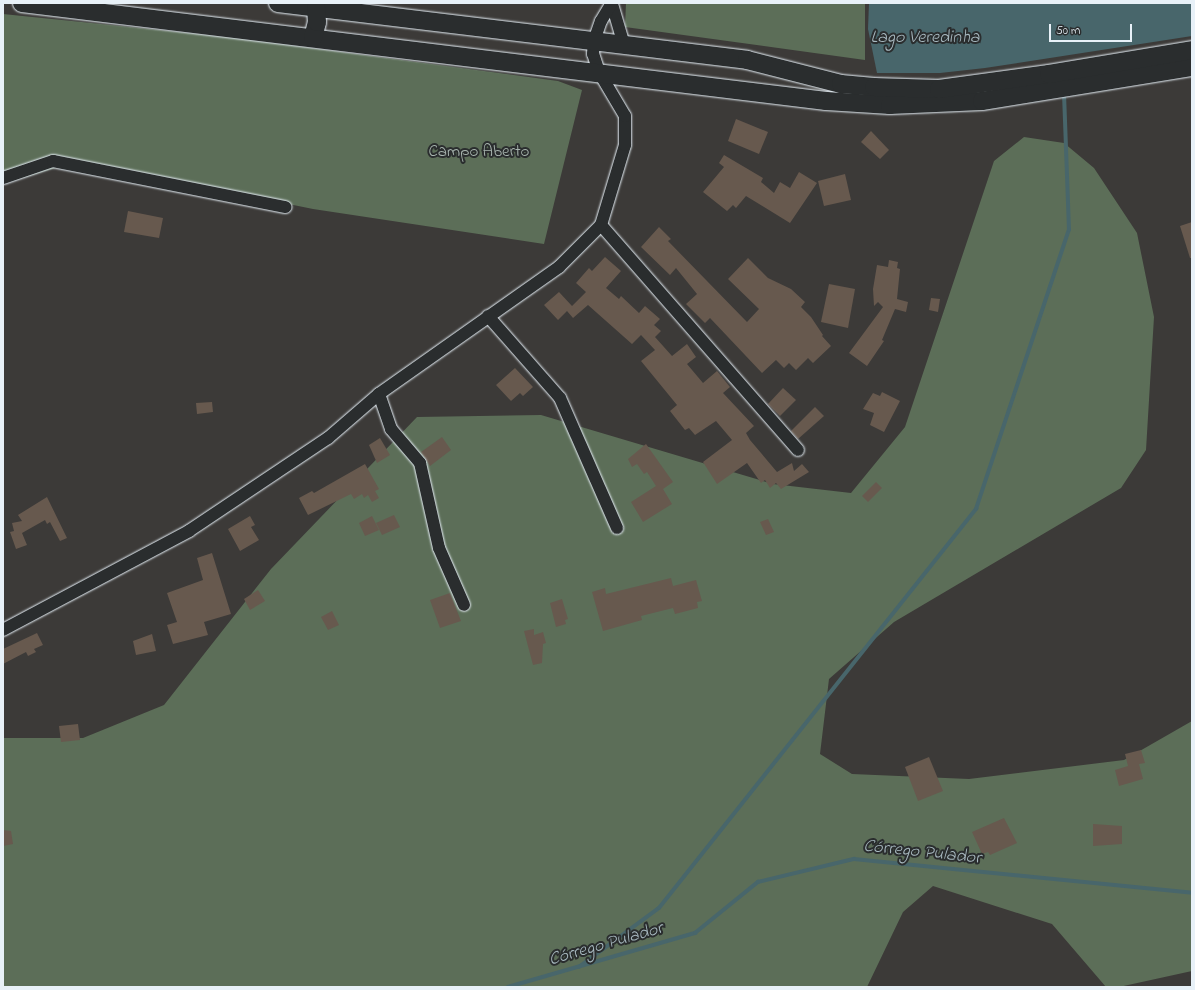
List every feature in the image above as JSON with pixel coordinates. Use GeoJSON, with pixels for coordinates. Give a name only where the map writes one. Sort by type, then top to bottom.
{"type":"FeatureCollection","features":[{"type":"Feature","properties":{"kind":"street"},"geometry":{"type":"LineString","coordinates":[[22,3],[599,72],[826,101],[890,105],[982,101],[1192,67]]}},
{"type":"Feature","properties":{"kind":"street"},"geometry":{"type":"LineString","coordinates":[[278,3],[747,60],[841,84],[939,89],[1049,74],[1192,50]]}},
{"type":"Feature","properties":{"kind":"street"},"geometry":{"type":"LineString","coordinates":[[3,630],[210,518],[328,438],[379,394],[559,266],[601,225],[625,145],[625,116],[599,72],[593,54],[594,41],[601,21],[612,4]]}},
{"type":"Feature","properties":{"kind":"street"},"geometry":{"type":"LineString","coordinates":[[612,4],[624,45]]}},
{"type":"Feature","properties":{"kind":"street"},"geometry":{"type":"LineString","coordinates":[[313,38],[317,22],[316,8]]}},
{"type":"Feature","properties":{"kind":"street"},"geometry":{"type":"LineString","coordinates":[[3,178],[53,160],[286,207]]}},
{"type":"Feature","properties":{"kind":"street"},"geometry":{"type":"LineString","coordinates":[[601,225],[798,450]]}},
{"type":"Feature","properties":{"kind":"street"},"geometry":{"type":"LineString","coordinates":[[488,316],[560,398],[617,528]]}},
{"type":"Feature","properties":{"kind":"street"},"geometry":{"type":"LineString","coordinates":[[379,394],[391,429],[420,462],[439,548],[464,605]]}},
{"type":"Feature","properties":{"kind":"green space"},"geometry":{"type":"Polygon","coordinates":[[[626,3],[865,3],[865,60],[625,27],[626,3]]]}},
{"type":"Feature","properties":{"kind":"green space","name":"Campo Aberto"},"geometry":{"type":"Polygon","coordinates":[[[3,14],[238,38],[558,81],[582,90],[544,244],[313,209],[79,161],[3,184],[3,14]]]}},
{"type":"Feature","properties":{"kind":"green space"},"geometry":{"type":"Polygon","coordinates":[[[1024,137],[1064,143],[1094,168],[1137,233],[1154,317],[1146,450],[1121,488],[894,622],[829,679],[820,754],[852,774],[969,779],[1124,760],[1192,721],[1192,971],[1119,987],[1106,987],[1052,924],[933,886],[903,912],[867,987],[3,987],[3,738],[83,738],[164,705],[271,569],[417,417],[541,415],[773,484],[851,493],[905,427],[994,161],[1024,137]]]}},
{"type":"Feature","properties":{"kind":"water","name":"Lago Veredinha"},"geometry":{"type":"Polygon","coordinates":[[[869,3],[1192,3],[1192,36],[985,68],[940,73],[877,73],[868,29],[869,3]]]}},
{"type":"Feature","properties":{"kind":"building"},"geometry":{"type":"Polygon","coordinates":[[[736,119],[768,132],[759,154],[728,141],[736,119]]]}},
{"type":"Feature","properties":{"kind":"building"},"geometry":{"type":"Polygon","coordinates":[[[871,131],[889,150],[880,159],[861,142],[871,131]]]}},
{"type":"Feature","properties":{"kind":"building"},"geometry":{"type":"Polygon","coordinates":[[[724,155],[763,178],[761,182],[774,193],[780,182],[790,188],[799,172],[817,183],[790,223],[746,196],[736,208],[733,205],[727,211],[703,192],[724,167],[719,163],[724,155]]]}},
{"type":"Feature","properties":{"kind":"building"},"geometry":{"type":"Polygon","coordinates":[[[845,174],[851,200],[824,206],[818,181],[845,174]]]}},
{"type":"Feature","properties":{"kind":"building"},"geometry":{"type":"Polygon","coordinates":[[[128,211],[163,218],[159,238],[124,232],[128,211]]]}},
{"type":"Feature","properties":{"kind":"building"},"geometry":{"type":"Polygon","coordinates":[[[1192,222],[1192,258],[1190,258],[1180,226],[1192,222]]]}},
{"type":"Feature","properties":{"kind":"building"},"geometry":{"type":"Polygon","coordinates":[[[659,227],[671,239],[668,241],[747,322],[759,309],[728,279],[748,258],[768,278],[791,289],[805,302],[801,307],[811,317],[823,335],[822,336],[831,346],[813,363],[808,358],[796,370],[789,363],[784,368],[776,360],[762,373],[710,318],[705,323],[686,304],[697,294],[676,268],[670,275],[641,247],[659,227]]]}},
{"type":"Feature","properties":{"kind":"building"},"geometry":{"type":"Polygon","coordinates":[[[605,257],[621,271],[606,288],[619,299],[621,296],[639,313],[645,306],[660,319],[654,325],[661,331],[655,337],[672,356],[687,344],[696,357],[687,364],[703,383],[717,371],[730,387],[723,393],[754,426],[746,433],[750,440],[777,472],[792,463],[794,471],[802,464],[809,472],[781,489],[776,483],[770,488],[765,480],[761,483],[747,463],[717,484],[703,462],[732,440],[716,421],[695,435],[689,428],[685,430],[670,411],[677,405],[641,361],[655,350],[641,335],[632,344],[588,305],[573,318],[567,311],[558,320],[544,305],[559,292],[572,306],[586,292],[576,283],[589,268],[592,271],[605,257]]]}},
{"type":"Feature","properties":{"kind":"building"},"geometry":{"type":"Polygon","coordinates":[[[889,260],[898,262],[897,268],[900,269],[897,299],[908,302],[906,312],[895,309],[882,340],[884,341],[867,366],[849,353],[883,307],[878,302],[874,306],[873,289],[877,265],[888,267],[889,260]]]}},
{"type":"Feature","properties":{"kind":"building"},"geometry":{"type":"Polygon","coordinates":[[[829,284],[855,289],[848,328],[821,322],[829,284]]]}},
{"type":"Feature","properties":{"kind":"building"},"geometry":{"type":"Polygon","coordinates":[[[931,298],[940,299],[938,312],[929,310],[931,298]]]}},
{"type":"Feature","properties":{"kind":"building"},"geometry":{"type":"Polygon","coordinates":[[[515,368],[533,387],[523,396],[520,393],[511,401],[496,385],[515,368]]]}},
{"type":"Feature","properties":{"kind":"building"},"geometry":{"type":"Polygon","coordinates":[[[783,388],[796,400],[780,416],[768,404],[783,388]]]}},
{"type":"Feature","properties":{"kind":"building"},"geometry":{"type":"Polygon","coordinates":[[[882,392],[900,401],[884,432],[870,425],[874,413],[863,409],[873,393],[880,396],[882,392]]]}},
{"type":"Feature","properties":{"kind":"building"},"geometry":{"type":"Polygon","coordinates":[[[212,402],[213,412],[197,414],[196,403],[212,402]]]}},
{"type":"Feature","properties":{"kind":"building"},"geometry":{"type":"Polygon","coordinates":[[[815,407],[824,416],[798,439],[791,431],[815,407]]]}},
{"type":"Feature","properties":{"kind":"building"},"geometry":{"type":"Polygon","coordinates":[[[442,437],[451,450],[430,466],[421,452],[442,437]]]}},
{"type":"Feature","properties":{"kind":"building"},"geometry":{"type":"Polygon","coordinates":[[[380,438],[390,455],[377,463],[369,445],[380,438]]]}},
{"type":"Feature","properties":{"kind":"building"},"geometry":{"type":"Polygon","coordinates":[[[646,444],[673,482],[663,489],[672,504],[643,522],[631,502],[656,486],[647,472],[644,474],[637,464],[632,467],[628,459],[646,444]]]}},
{"type":"Feature","properties":{"kind":"building"},"geometry":{"type":"Polygon","coordinates":[[[365,464],[379,489],[375,491],[379,498],[372,502],[368,495],[364,498],[362,494],[354,499],[351,494],[308,515],[299,498],[312,491],[314,493],[365,464]]]}},
{"type":"Feature","properties":{"kind":"building"},"geometry":{"type":"Polygon","coordinates":[[[876,482],[882,488],[868,502],[862,496],[876,482]]]}},
{"type":"Feature","properties":{"kind":"building"},"geometry":{"type":"Polygon","coordinates":[[[47,497],[67,538],[60,541],[50,522],[47,524],[45,520],[22,533],[27,545],[16,549],[10,532],[14,531],[12,523],[22,521],[18,515],[47,497]]]}},
{"type":"Feature","properties":{"kind":"building"},"geometry":{"type":"Polygon","coordinates":[[[394,515],[400,527],[382,535],[376,523],[394,515]]]}},
{"type":"Feature","properties":{"kind":"building"},"geometry":{"type":"Polygon","coordinates":[[[250,516],[255,525],[251,527],[259,540],[240,551],[228,529],[250,516]]]}},
{"type":"Feature","properties":{"kind":"building"},"geometry":{"type":"Polygon","coordinates":[[[372,516],[379,530],[365,536],[359,523],[372,516]]]}},
{"type":"Feature","properties":{"kind":"building"},"geometry":{"type":"Polygon","coordinates":[[[768,519],[774,532],[766,535],[760,522],[768,519]]]}},
{"type":"Feature","properties":{"kind":"building"},"geometry":{"type":"Polygon","coordinates":[[[212,553],[231,614],[204,622],[208,635],[173,644],[167,625],[177,622],[167,593],[203,580],[197,558],[212,553]]]}},
{"type":"Feature","properties":{"kind":"building"},"geometry":{"type":"Polygon","coordinates":[[[671,578],[673,586],[696,580],[702,601],[697,602],[698,608],[675,614],[673,608],[641,616],[642,620],[603,631],[592,592],[605,588],[606,594],[671,578]]]}},
{"type":"Feature","properties":{"kind":"building"},"geometry":{"type":"Polygon","coordinates":[[[258,590],[265,601],[250,610],[244,599],[258,590]]]}},
{"type":"Feature","properties":{"kind":"building"},"geometry":{"type":"Polygon","coordinates":[[[450,593],[461,621],[440,628],[430,600],[450,593]]]}},
{"type":"Feature","properties":{"kind":"building"},"geometry":{"type":"Polygon","coordinates":[[[562,599],[568,619],[565,620],[566,624],[556,627],[550,603],[562,599]]]}},
{"type":"Feature","properties":{"kind":"building"},"geometry":{"type":"Polygon","coordinates":[[[332,611],[339,625],[328,630],[321,617],[332,611]]]}},
{"type":"Feature","properties":{"kind":"building"},"geometry":{"type":"Polygon","coordinates":[[[534,629],[534,635],[543,632],[546,643],[543,644],[542,663],[533,665],[524,631],[534,629]]]}},
{"type":"Feature","properties":{"kind":"building"},"geometry":{"type":"Polygon","coordinates":[[[37,633],[43,645],[34,649],[36,652],[28,656],[26,652],[3,664],[3,649],[37,633]]]}},
{"type":"Feature","properties":{"kind":"building"},"geometry":{"type":"Polygon","coordinates":[[[152,634],[156,651],[136,655],[133,641],[152,634]]]}},
{"type":"Feature","properties":{"kind":"building"},"geometry":{"type":"Polygon","coordinates":[[[78,724],[80,740],[61,742],[59,726],[78,724]]]}},
{"type":"Feature","properties":{"kind":"building"},"geometry":{"type":"Polygon","coordinates":[[[1141,750],[1145,763],[1139,764],[1143,779],[1119,786],[1115,770],[1128,766],[1125,754],[1141,750]]]}},
{"type":"Feature","properties":{"kind":"building"},"geometry":{"type":"Polygon","coordinates":[[[929,757],[943,791],[918,801],[905,767],[929,757]]]}},
{"type":"Feature","properties":{"kind":"building"},"geometry":{"type":"Polygon","coordinates":[[[1004,818],[1017,843],[990,855],[988,852],[982,854],[972,832],[1004,818]]]}},
{"type":"Feature","properties":{"kind":"building"},"geometry":{"type":"Polygon","coordinates":[[[1093,824],[1122,826],[1122,844],[1093,846],[1093,824]]]}},
{"type":"Feature","properties":{"kind":"building"},"geometry":{"type":"Polygon","coordinates":[[[3,830],[11,831],[13,844],[3,846],[3,830]]]}},
{"type":"Feature","properties":{"kind":"waterway"},"geometry":{"type":"LineString","coordinates":[[579,967],[659,908],[976,509],[1069,230],[1064,95]]}},
{"type":"Feature","properties":{"kind":"waterway","name":"Córrego Pulador"},"geometry":{"type":"LineString","coordinates":[[508,987],[695,933],[758,882],[854,859],[1192,893]]}}]}
